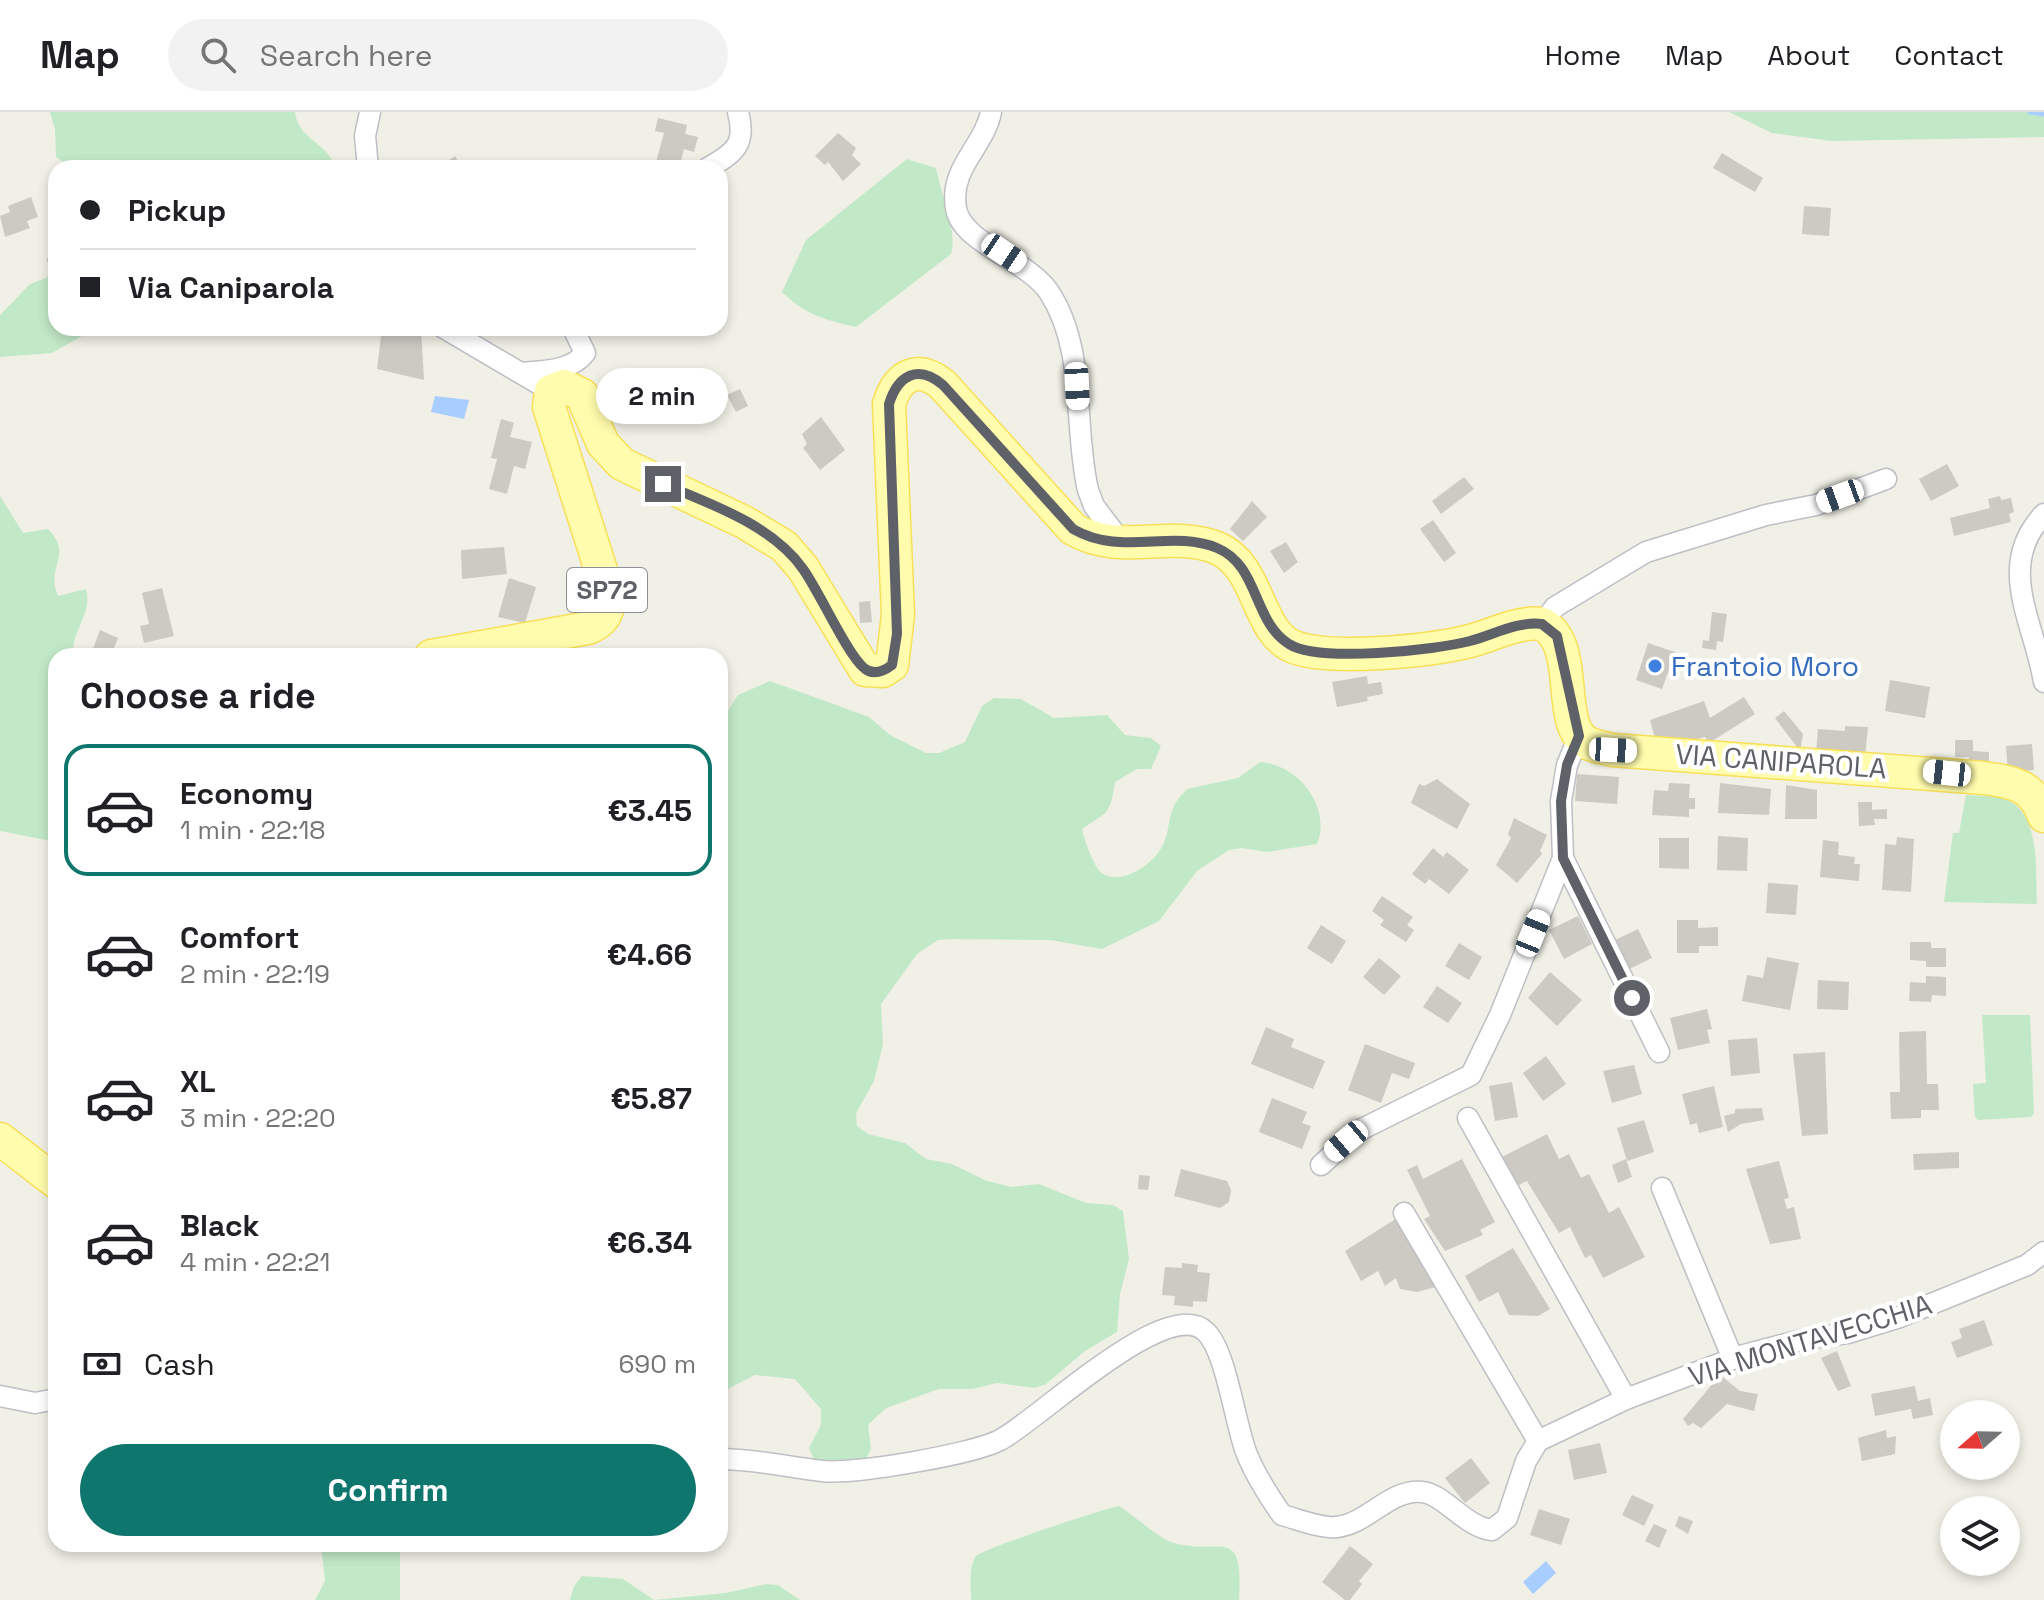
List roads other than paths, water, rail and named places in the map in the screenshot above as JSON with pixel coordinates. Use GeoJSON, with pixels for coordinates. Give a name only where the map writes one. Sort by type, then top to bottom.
{"type":"FeatureCollection","features":[{"type":"Feature","properties":{"kind":"main road"},"geometry":{"type":"LineString","coordinates":[[551,391],[569,387],[582,395],[603,444],[622,464],[744,522],[784,546],[803,568],[865,670],[883,671],[892,665],[896,649],[898,615],[889,404],[894,387],[909,373],[931,375],[1073,529],[1099,542],[1215,547],[1241,566],[1275,632],[1287,643],[1306,650],[1358,653],[1434,648],[1542,624],[1557,636],[1579,736]]}},
{"type":"Feature","properties":{"kind":"main road","name":"SP72"},"geometry":{"type":"LineString","coordinates":[[476,648],[588,628],[606,615],[609,605],[606,586],[551,415],[551,391]]}},
{"type":"Feature","properties":{"kind":"main road","name":"VIA CANIPAROLA"},"geometry":{"type":"LineString","coordinates":[[1579,736],[1589,744],[1613,750],[1930,772],[2015,783],[2029,790],[2044,814]]}},
{"type":"Feature","properties":{"kind":"main road"},"geometry":{"type":"LineString","coordinates":[[0,1139],[48,1176]]}},
{"type":"Feature","properties":{"kind":"street"},"geometry":{"type":"LineString","coordinates":[[367,160],[365,136],[370,112]]}},
{"type":"Feature","properties":{"kind":"street"},"geometry":{"type":"LineString","coordinates":[[723,160],[735,154],[740,145],[742,133],[738,112]]}},
{"type":"Feature","properties":{"kind":"street"},"geometry":{"type":"LineString","coordinates":[[991,112],[959,175],[956,209],[972,235],[1026,268],[1051,295],[1073,355],[1088,490],[1094,506],[1122,543]]}},
{"type":"Feature","properties":{"kind":"street"},"geometry":{"type":"LineString","coordinates":[[458,336],[551,391]]}},
{"type":"Feature","properties":{"kind":"street"},"geometry":{"type":"LineString","coordinates":[[522,373],[545,371],[580,359],[585,353],[577,336]]}},
{"type":"Feature","properties":{"kind":"street"},"geometry":{"type":"LineString","coordinates":[[1542,624],[1555,607],[1646,552],[1766,515],[1816,505],[1886,479]]}},
{"type":"Feature","properties":{"kind":"street"},"geometry":{"type":"LineString","coordinates":[[2044,514],[2022,544],[2019,565],[2021,589],[2044,682]]}},
{"type":"Feature","properties":{"kind":"street"},"geometry":{"type":"LineString","coordinates":[[1321,1165],[1358,1131],[1471,1075],[1500,1015],[1563,858],[1561,801],[1567,765],[1579,736]]}},
{"type":"Feature","properties":{"kind":"street"},"geometry":{"type":"LineString","coordinates":[[1563,858],[1659,1052]]}},
{"type":"Feature","properties":{"kind":"street"},"geometry":{"type":"LineString","coordinates":[[1468,1118],[1626,1399]]}},
{"type":"Feature","properties":{"kind":"street"},"geometry":{"type":"LineString","coordinates":[[1662,1188],[1733,1359]]}},
{"type":"Feature","properties":{"kind":"street"},"geometry":{"type":"LineString","coordinates":[[728,1459],[755,1459],[826,1472],[975,1451],[1030,1422],[1080,1379],[1146,1335],[1174,1328],[1200,1327],[1209,1333],[1222,1366],[1245,1451],[1261,1485],[1282,1515],[1336,1528],[1376,1511],[1400,1493],[1426,1492],[1480,1529],[1492,1530],[1507,1518],[1526,1461],[1538,1441],[1404,1213]]}},
{"type":"Feature","properties":{"kind":"street","name":"VIA MONTAVECCHIA"},"geometry":{"type":"LineString","coordinates":[[1538,1441],[1626,1399],[1733,1359],[1897,1318],[2027,1265],[2044,1252]]}},
{"type":"Feature","properties":{"kind":"street"},"geometry":{"type":"LineString","coordinates":[[0,1396],[35,1403],[48,1401]]}},
{"type":"Feature","properties":{"kind":"water"},"geometry":{"type":"Polygon","coordinates":[[[435,396],[469,400],[464,419],[431,412],[435,396]]]}},
{"type":"Feature","properties":{"kind":"water"},"geometry":{"type":"Polygon","coordinates":[[[1546,1561],[1556,1573],[1533,1594],[1523,1582],[1546,1561]]]}},
{"type":"Feature","properties":{"kind":"waterway"},"geometry":{"type":"LineString","coordinates":[[2030,112],[2044,114]]}},
{"type":"Feature","properties":{"kind":"place","name":"Frantoio Moro"},"geometry":{"type":"Point","coordinates":[1655,666]}}]}
